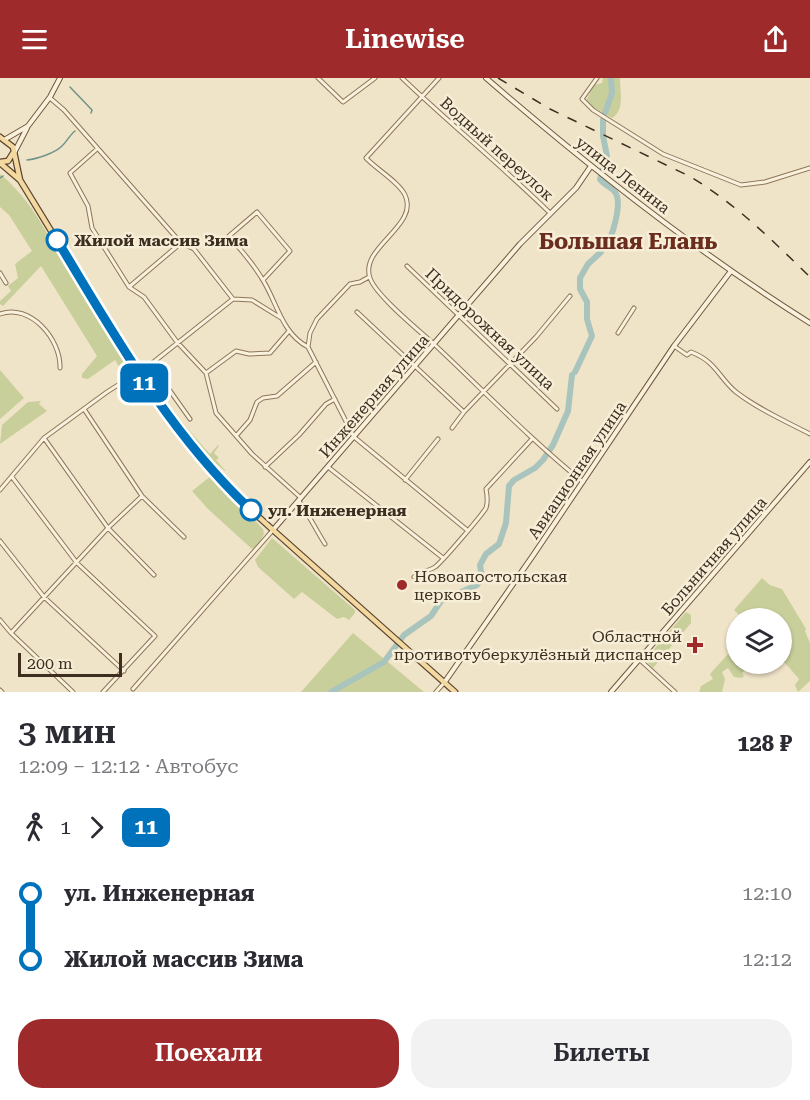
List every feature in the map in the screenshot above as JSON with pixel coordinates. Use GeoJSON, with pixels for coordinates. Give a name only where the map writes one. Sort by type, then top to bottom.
{"type":"FeatureCollection","features":[{"type":"Feature","properties":{"kind":"main road"},"geometry":{"type":"LineString","coordinates":[[1,139],[11,145],[20,180],[138,373],[160,407],[206,465],[230,491],[455,692]]}},
{"type":"Feature","properties":{"kind":"main road"},"geometry":{"type":"LineString","coordinates":[[0,163],[8,161],[13,153]]}},
{"type":"Feature","properties":{"kind":"main road"},"geometry":{"type":"LineString","coordinates":[[0,163],[20,180]]}},
{"type":"Feature","properties":{"kind":"street"},"geometry":{"type":"LineString","coordinates":[[13,153],[60,78]]}},
{"type":"Feature","properties":{"kind":"street"},"geometry":{"type":"LineString","coordinates":[[318,78],[343,102],[375,78]]}},
{"type":"Feature","properties":{"kind":"street","name":"Водный переулок"},"geometry":{"type":"LineString","coordinates":[[402,78],[550,213]]}},
{"type":"Feature","properties":{"kind":"street"},"geometry":{"type":"LineString","coordinates":[[439,78],[366,158],[402,190],[407,203],[403,219],[371,259],[369,277],[403,316],[532,439],[583,482]]}},
{"type":"Feature","properties":{"kind":"street","name":"улица Ленина"},"geometry":{"type":"LineString","coordinates":[[486,78],[591,166],[686,239],[810,323]]}},
{"type":"Feature","properties":{"kind":"street"},"geometry":{"type":"LineString","coordinates":[[597,78],[582,99],[593,110],[663,154],[741,185],[765,182],[809,168],[810,163]]}},
{"type":"Feature","properties":{"kind":"street"},"geometry":{"type":"LineString","coordinates":[[50,97],[181,243],[194,249],[233,299]]}},
{"type":"Feature","properties":{"kind":"street"},"geometry":{"type":"LineString","coordinates":[[1,139],[28,126]]}},
{"type":"Feature","properties":{"kind":"street"},"geometry":{"type":"LineString","coordinates":[[97,149],[70,172],[88,206],[92,228],[129,287],[144,297],[177,342],[206,374],[216,413],[265,466],[300,499],[325,544]]}},
{"type":"Feature","properties":{"kind":"street","name":"Инженерная улица"},"geometry":{"type":"LineString","coordinates":[[133,689],[520,244],[576,188],[591,166]]}},
{"type":"Feature","properties":{"kind":"street"},"geometry":{"type":"LineString","coordinates":[[263,280],[290,251],[257,212],[229,236],[263,280],[289,331],[298,342],[308,347],[354,437],[467,530]]}},
{"type":"Feature","properties":{"kind":"street"},"geometry":{"type":"LineString","coordinates":[[129,287],[181,243]]}},
{"type":"Feature","properties":{"kind":"street","name":"Придорожная улица"},"geometry":{"type":"LineString","coordinates":[[407,266],[557,409]]}},
{"type":"Feature","properties":{"kind":"street","name":"Авиационная улица"},"geometry":{"type":"LineString","coordinates":[[444,682],[675,346],[731,271]]}},
{"type":"Feature","properties":{"kind":"street"},"geometry":{"type":"LineString","coordinates":[[0,273],[6,282]]}},
{"type":"Feature","properties":{"kind":"street"},"geometry":{"type":"LineString","coordinates":[[308,347],[310,333],[317,319],[350,284],[369,277]]}},
{"type":"Feature","properties":{"kind":"street"},"geometry":{"type":"LineString","coordinates":[[452,428],[464,412],[536,337],[570,296]]}},
{"type":"Feature","properties":{"kind":"street"},"geometry":{"type":"LineString","coordinates":[[0,490],[44,438],[151,364],[233,299],[252,300],[281,318]]}},
{"type":"Feature","properties":{"kind":"street"},"geometry":{"type":"LineString","coordinates":[[618,333],[634,308]]}},
{"type":"Feature","properties":{"kind":"street"},"geometry":{"type":"LineString","coordinates":[[0,314],[9,311],[38,322],[52,342],[60,368]]}},
{"type":"Feature","properties":{"kind":"street"},"geometry":{"type":"LineString","coordinates":[[357,312],[464,412]]}},
{"type":"Feature","properties":{"kind":"street"},"geometry":{"type":"LineString","coordinates":[[206,374],[236,351],[249,354],[270,353],[289,331]]}},
{"type":"Feature","properties":{"kind":"street"},"geometry":{"type":"LineString","coordinates":[[675,346],[687,355],[691,352],[704,357],[734,390],[750,402],[810,434]]}},
{"type":"Feature","properties":{"kind":"street"},"geometry":{"type":"LineString","coordinates":[[236,436],[250,420],[257,402],[263,398],[277,396],[316,362]]}},
{"type":"Feature","properties":{"kind":"street"},"geometry":{"type":"LineString","coordinates":[[151,364],[190,418]]}},
{"type":"Feature","properties":{"kind":"street"},"geometry":{"type":"LineString","coordinates":[[265,466],[299,435],[326,404],[335,399]]}},
{"type":"Feature","properties":{"kind":"street"},"geometry":{"type":"LineString","coordinates":[[84,409],[142,496],[184,537]]}},
{"type":"Feature","properties":{"kind":"street"},"geometry":{"type":"LineString","coordinates":[[44,438],[108,528],[154,575]]}},
{"type":"Feature","properties":{"kind":"street"},"geometry":{"type":"LineString","coordinates":[[405,480],[438,439]]}},
{"type":"Feature","properties":{"kind":"street"},"geometry":{"type":"LineString","coordinates":[[414,578],[423,571],[434,568],[486,508],[486,489],[532,439]]}},
{"type":"Feature","properties":{"kind":"street","name":"Больничная улица"},"geometry":{"type":"LineString","coordinates":[[611,692],[810,462]]}},
{"type":"Feature","properties":{"kind":"street"},"geometry":{"type":"LineString","coordinates":[[328,467],[443,558]]}},
{"type":"Feature","properties":{"kind":"street"},"geometry":{"type":"LineString","coordinates":[[12,477],[77,563],[155,636],[103,692]]}},
{"type":"Feature","properties":{"kind":"street"},"geometry":{"type":"LineString","coordinates":[[11,633],[108,528],[142,496]]}},
{"type":"Feature","properties":{"kind":"street"},"geometry":{"type":"LineString","coordinates":[[0,541],[44,597],[124,671]]}},
{"type":"Feature","properties":{"kind":"street"},"geometry":{"type":"LineString","coordinates":[[0,620],[73,692]]}},
{"type":"Feature","properties":{"kind":"street"},"geometry":{"type":"LineString","coordinates":[[640,660],[675,692]]}},
{"type":"Feature","properties":{"kind":"street"},"geometry":{"type":"LineString","coordinates":[[436,692],[444,682]]}},
{"type":"Feature","properties":{"kind":"green space"},"geometry":{"type":"Polygon","coordinates":[[[603,78],[620,78],[620,106],[612,118],[586,101],[594,85],[602,83],[603,78]]]}},
{"type":"Feature","properties":{"kind":"green space"},"geometry":{"type":"Polygon","coordinates":[[[0,174],[23,197],[42,224],[114,341],[127,368],[123,373],[115,360],[88,379],[82,378],[82,374],[97,356],[41,266],[3,306],[0,304],[0,301],[11,291],[8,286],[18,278],[15,264],[32,251],[9,215],[0,207],[0,174]]]}},
{"type":"Feature","properties":{"kind":"green space"},"geometry":{"type":"Polygon","coordinates":[[[150,369],[161,383],[158,389],[164,398],[210,454],[219,446],[214,453],[219,458],[216,460],[225,471],[218,465],[215,466],[179,422],[147,377],[147,371],[150,369]]]}},
{"type":"Feature","properties":{"kind":"green space"},"geometry":{"type":"Polygon","coordinates":[[[0,370],[24,398],[0,419],[0,370]]]}},
{"type":"Feature","properties":{"kind":"green space"},"geometry":{"type":"Polygon","coordinates":[[[41,401],[39,404],[47,411],[0,444],[2,425],[28,402],[41,401]]]}},
{"type":"Feature","properties":{"kind":"green space"},"geometry":{"type":"Polygon","coordinates":[[[211,476],[263,529],[264,534],[258,545],[252,549],[208,509],[192,491],[211,476]]]}},
{"type":"Feature","properties":{"kind":"green space"},"geometry":{"type":"Polygon","coordinates":[[[272,538],[355,610],[349,620],[344,617],[337,619],[302,592],[294,599],[258,567],[255,560],[272,538]]]}},
{"type":"Feature","properties":{"kind":"green space"},"geometry":{"type":"Polygon","coordinates":[[[762,578],[770,585],[782,589],[806,629],[810,643],[810,681],[798,692],[795,685],[799,679],[792,671],[792,608],[736,608],[762,578]]]}},
{"type":"Feature","properties":{"kind":"green space"},"geometry":{"type":"Polygon","coordinates":[[[686,612],[691,615],[691,623],[653,668],[648,663],[649,655],[686,612]]]}},
{"type":"Feature","properties":{"kind":"green space"},"geometry":{"type":"Polygon","coordinates":[[[353,633],[424,692],[301,692],[353,633]]]}},
{"type":"Feature","properties":{"kind":"green space"},"geometry":{"type":"Polygon","coordinates":[[[726,656],[726,669],[722,672],[725,679],[722,692],[699,692],[701,686],[713,679],[710,674],[726,656]]]}},
{"type":"Feature","properties":{"kind":"green space"},"geometry":{"type":"Polygon","coordinates":[[[732,674],[744,676],[742,678],[734,677],[732,674]]]}},
{"type":"Feature","properties":{"kind":"waterway"},"geometry":{"type":"LineString","coordinates":[[605,113],[612,93],[611,78]]}},
{"type":"Feature","properties":{"kind":"waterway"},"geometry":{"type":"LineString","coordinates":[[70,87],[92,110],[91,113]]}},
{"type":"Feature","properties":{"kind":"waterway"},"geometry":{"type":"LineString","coordinates":[[603,120],[607,156],[600,179],[615,192],[618,204],[611,237],[605,248]]}},
{"type":"Feature","properties":{"kind":"waterway"},"geometry":{"type":"LineString","coordinates":[[27,160],[55,151],[75,131]]}},
{"type":"Feature","properties":{"kind":"waterway"},"geometry":{"type":"LineString","coordinates":[[575,372],[592,336],[587,319],[587,302],[580,289],[580,278],[588,264],[601,252]]}},
{"type":"Feature","properties":{"kind":"waterway"},"geometry":{"type":"LineString","coordinates":[[331,692],[384,662],[404,635],[431,616],[441,601],[477,585],[482,578],[480,565],[486,554],[499,544],[506,523],[509,486],[514,480],[535,468],[553,445],[568,411],[572,375]]}},
{"type":"Feature","properties":{"kind":"railway"},"geometry":{"type":"LineString","coordinates":[[498,78],[550,109],[689,176],[722,198],[752,223],[810,277]]}},
{"type":"Feature","properties":{"kind":"bus line","name":"11"},"geometry":{"type":"LineString","coordinates":[[57,240],[160,407],[206,465],[251,510]]}},
{"type":"Feature","properties":{"kind":"place","name":"Жилой массив Зима"},"geometry":{"type":"Point","coordinates":[57,240]}},
{"type":"Feature","properties":{"kind":"place","name":"ул. Инженерная"},"geometry":{"type":"Point","coordinates":[251,510]}},
{"type":"Feature","properties":{"kind":"place","name":"Новоапостольская церковь"},"geometry":{"type":"Point","coordinates":[402,585]}},
{"type":"Feature","properties":{"kind":"place","name":"Областной противотуберкулёзный диспансер"},"geometry":{"type":"Point","coordinates":[695,645]}},
{"type":"Feature","properties":{"kind":"district","name":"Большая Елань"},"geometry":{"type":"Point","coordinates":[628,241]}}]}
